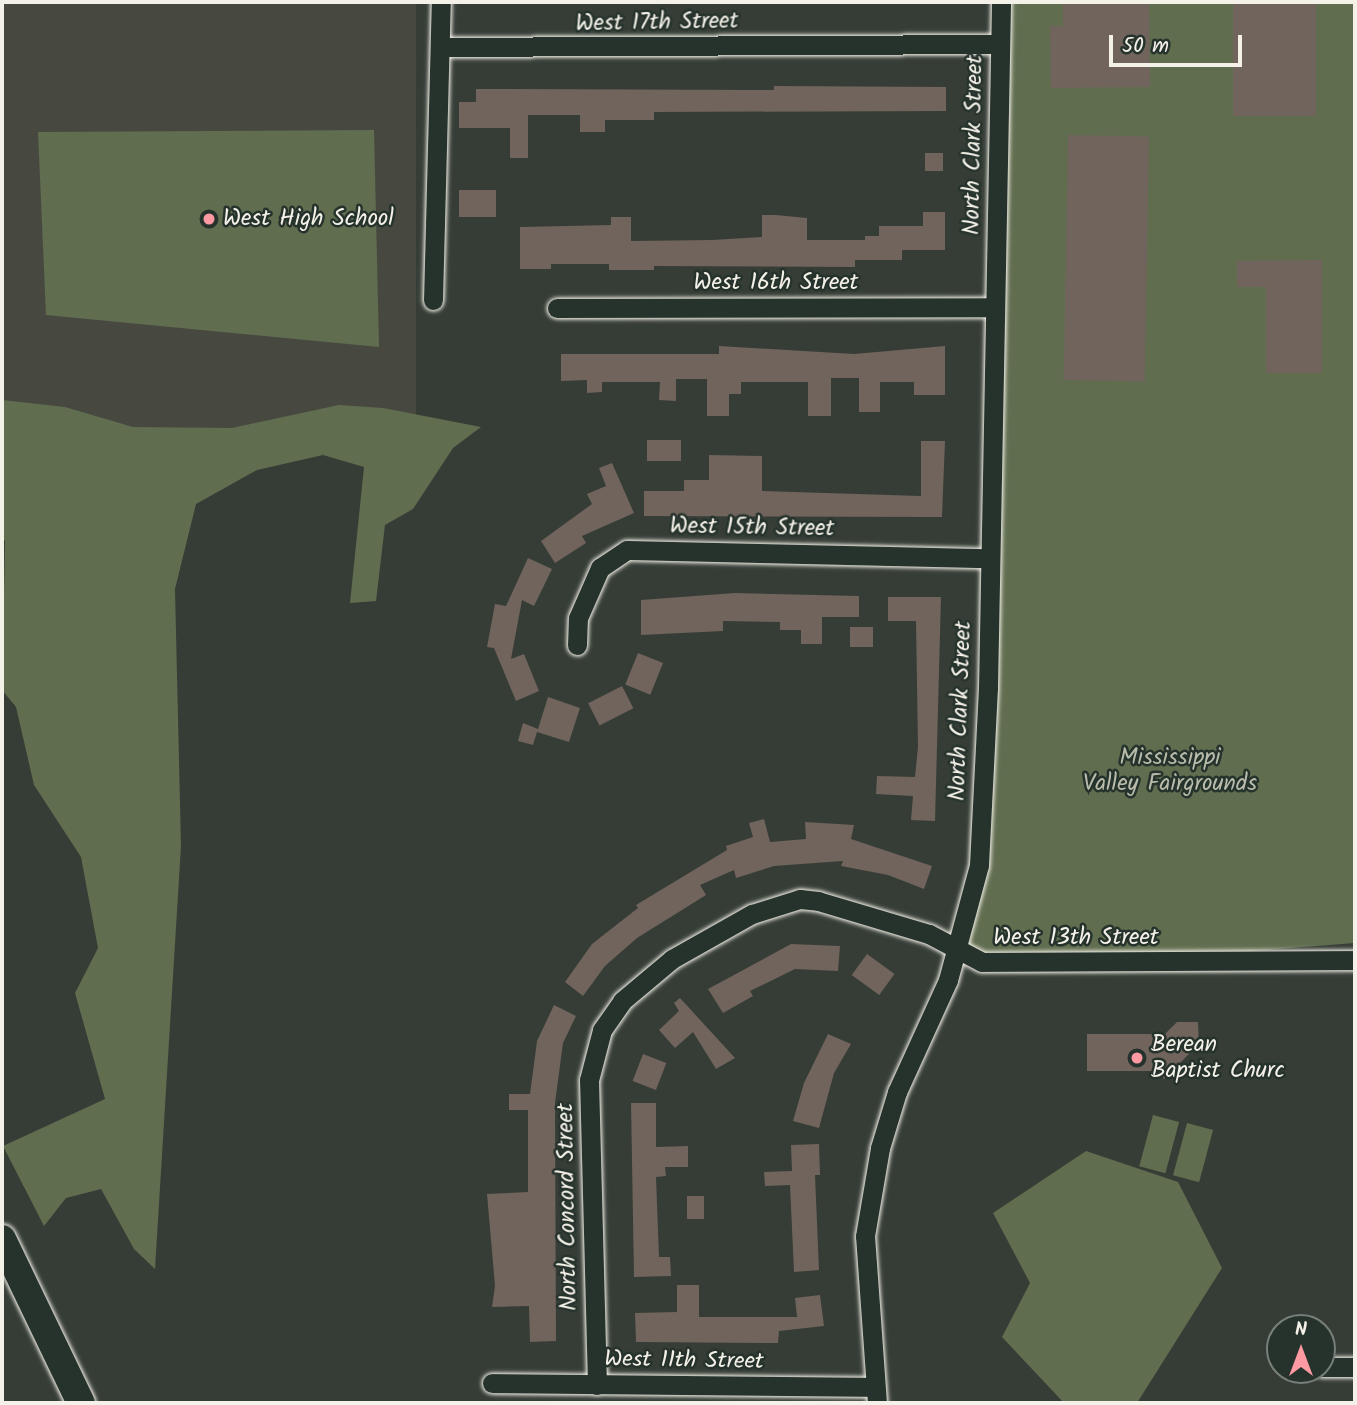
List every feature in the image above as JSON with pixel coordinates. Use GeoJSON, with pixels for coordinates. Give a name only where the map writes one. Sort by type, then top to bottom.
{"type":"FeatureCollection","features":[{"type":"Feature","properties":{"kind":"street"},"geometry":{"type":"LineString","coordinates":[[433,300],[441,2]]}},
{"type":"Feature","properties":{"kind":"street","name":"North Clark Street"},"geometry":{"type":"LineString","coordinates":[[876,1395],[865,1236],[880,1148],[897,1093],[958,949],[979,865],[989,558],[1001,2]]}},
{"type":"Feature","properties":{"kind":"street","name":"West 17th Street"},"geometry":{"type":"LineString","coordinates":[[441,47],[1000,44]]}},
{"type":"Feature","properties":{"kind":"street","name":"West 16th Street"},"geometry":{"type":"LineString","coordinates":[[557,308],[995,307]]}},
{"type":"Feature","properties":{"kind":"street","name":"West 15th Street"},"geometry":{"type":"LineString","coordinates":[[578,645],[578,618],[600,568],[627,550],[989,558]]}},
{"type":"Feature","properties":{"kind":"street","name":"West 13th Street"},"geometry":{"type":"LineString","coordinates":[[602,1030],[622,1001],[672,959],[752,914],[800,899],[878,917],[958,949],[982,962],[1070,965],[1355,960]]}},
{"type":"Feature","properties":{"kind":"street","name":"North Concord Street"},"geometry":{"type":"LineString","coordinates":[[597,1385],[589,1080],[602,1030]]}},
{"type":"Feature","properties":{"kind":"street"},"geometry":{"type":"LineString","coordinates":[[2,1239],[81,1403]]}},
{"type":"Feature","properties":{"kind":"street"},"geometry":{"type":"LineString","coordinates":[[1336,1367],[1355,1367]]}},
{"type":"Feature","properties":{"kind":"street","name":"West 11th Street"},"geometry":{"type":"LineString","coordinates":[[492,1383],[876,1395]]}},
{"type":"Feature","properties":{"kind":"shaded area","name":"West High School"},"geometry":{"type":"Polygon","coordinates":[[[2,2],[416,2],[416,440],[2,440],[2,2]]]}},
{"type":"Feature","properties":{"kind":"green space","name":"Mississippi Valley Fairgrounds"},"geometry":{"type":"Polygon","coordinates":[[[1001,2],[1355,2],[1355,943],[1070,965],[958,949],[979,865],[1001,2]]]}},
{"type":"Feature","properties":{"kind":"green space"},"geometry":{"type":"Polygon","coordinates":[[[374,130],[379,347],[46,315],[38,132],[374,130]]]}},
{"type":"Feature","properties":{"kind":"green space"},"geometry":{"type":"Polygon","coordinates":[[[2,400],[65,407],[133,427],[232,428],[339,405],[383,408],[481,427],[453,448],[413,509],[385,525],[376,601],[350,603],[364,467],[323,455],[257,470],[196,504],[175,589],[181,846],[155,1269],[134,1249],[101,1189],[66,1198],[44,1226],[3,1146],[105,1099],[75,993],[98,948],[81,857],[34,785],[16,707],[2,690],[5,541],[2,539],[2,400]]]}},
{"type":"Feature","properties":{"kind":"green space"},"geometry":{"type":"Polygon","coordinates":[[[1153,1115],[1179,1122],[1165,1173],[1139,1166],[1153,1115]]]}},
{"type":"Feature","properties":{"kind":"green space"},"geometry":{"type":"Polygon","coordinates":[[[1187,1123],[1213,1130],[1199,1182],[1173,1175],[1187,1123]]]}},
{"type":"Feature","properties":{"kind":"green space"},"geometry":{"type":"Polygon","coordinates":[[[1086,1151],[1178,1182],[1222,1268],[1137,1403],[1064,1403],[1002,1337],[1030,1283],[993,1213],[1086,1151]]]}},
{"type":"Feature","properties":{"kind":"building"},"geometry":{"type":"Polygon","coordinates":[[[1063,2],[1149,2],[1150,87],[1051,88],[1050,26],[1063,26],[1063,2]]]}},
{"type":"Feature","properties":{"kind":"building"},"geometry":{"type":"Polygon","coordinates":[[[1233,2],[1316,2],[1316,116],[1233,116],[1233,2]]]}},
{"type":"Feature","properties":{"kind":"building"},"geometry":{"type":"Polygon","coordinates":[[[774,86],[946,87],[946,111],[654,112],[654,120],[605,120],[605,132],[580,132],[580,115],[528,115],[528,158],[510,158],[510,128],[459,128],[459,102],[476,102],[476,89],[774,90],[774,86]]]}},
{"type":"Feature","properties":{"kind":"building"},"geometry":{"type":"Polygon","coordinates":[[[1068,135],[1149,136],[1145,381],[1064,380],[1068,135]]]}},
{"type":"Feature","properties":{"kind":"building"},"geometry":{"type":"Polygon","coordinates":[[[925,153],[943,153],[943,171],[925,171],[925,153]]]}},
{"type":"Feature","properties":{"kind":"building"},"geometry":{"type":"Polygon","coordinates":[[[459,190],[496,190],[496,217],[459,217],[459,190]]]}},
{"type":"Feature","properties":{"kind":"building"},"geometry":{"type":"Polygon","coordinates":[[[923,212],[945,212],[945,250],[902,250],[902,260],[855,260],[855,267],[654,266],[654,270],[609,270],[609,264],[551,264],[551,269],[520,269],[520,227],[611,225],[611,217],[631,217],[631,241],[712,240],[762,237],[762,215],[776,215],[807,218],[807,240],[865,240],[865,236],[879,236],[879,226],[923,226],[923,212]]]}},
{"type":"Feature","properties":{"kind":"building"},"geometry":{"type":"Polygon","coordinates":[[[1322,260],[1322,373],[1266,373],[1266,287],[1237,287],[1237,261],[1322,260]]]}},
{"type":"Feature","properties":{"kind":"building"},"geometry":{"type":"Polygon","coordinates":[[[719,346],[854,354],[945,346],[945,395],[914,395],[914,382],[880,382],[880,412],[859,412],[859,378],[831,378],[831,416],[808,416],[808,382],[741,382],[741,394],[729,394],[729,416],[707,416],[707,379],[676,379],[676,401],[659,400],[660,382],[602,382],[602,392],[587,393],[587,380],[561,381],[561,354],[719,354],[719,346]]]}},
{"type":"Feature","properties":{"kind":"building"},"geometry":{"type":"Polygon","coordinates":[[[647,440],[681,440],[681,461],[647,461],[647,440]]]}},
{"type":"Feature","properties":{"kind":"building"},"geometry":{"type":"Polygon","coordinates":[[[921,441],[945,441],[942,517],[644,516],[644,491],[684,491],[684,480],[709,480],[709,455],[762,456],[762,491],[921,496],[921,441]]]}},
{"type":"Feature","properties":{"kind":"building"},"geometry":{"type":"Polygon","coordinates":[[[612,463],[634,513],[582,536],[586,543],[555,563],[541,541],[592,504],[587,494],[606,486],[599,468],[612,463]]]}},
{"type":"Feature","properties":{"kind":"building"},"geometry":{"type":"Polygon","coordinates":[[[528,558],[552,569],[534,606],[522,600],[511,659],[524,654],[539,691],[516,701],[494,648],[487,647],[495,604],[506,606],[528,558]]]}},
{"type":"Feature","properties":{"kind":"building"},"geometry":{"type":"Polygon","coordinates":[[[735,593],[859,596],[859,617],[822,617],[822,644],[801,644],[801,630],[780,630],[780,622],[723,621],[723,631],[641,635],[641,600],[735,593]]]}},
{"type":"Feature","properties":{"kind":"building"},"geometry":{"type":"Polygon","coordinates":[[[888,597],[941,597],[935,821],[911,820],[913,796],[876,794],[877,776],[915,777],[918,747],[916,621],[888,621],[888,597]]]}},
{"type":"Feature","properties":{"kind":"building"},"geometry":{"type":"Polygon","coordinates":[[[850,627],[873,627],[873,647],[850,647],[850,627]]]}},
{"type":"Feature","properties":{"kind":"building"},"geometry":{"type":"Polygon","coordinates":[[[638,653],[663,663],[650,695],[625,685],[638,653]]]}},
{"type":"Feature","properties":{"kind":"building"},"geometry":{"type":"Polygon","coordinates":[[[622,686],[633,708],[599,726],[588,703],[622,686]]]}},
{"type":"Feature","properties":{"kind":"building"},"geometry":{"type":"Polygon","coordinates":[[[548,697],[580,708],[569,742],[537,732],[533,745],[518,741],[523,723],[538,729],[548,697]]]}},
{"type":"Feature","properties":{"kind":"building"},"geometry":{"type":"Polygon","coordinates":[[[764,819],[770,842],[806,839],[805,822],[854,825],[851,839],[932,866],[924,889],[888,875],[841,866],[843,861],[774,866],[736,878],[734,870],[700,885],[706,895],[637,938],[605,966],[583,996],[565,982],[592,944],[638,908],[636,905],[727,850],[726,846],[753,837],[749,823],[764,819]]]}},
{"type":"Feature","properties":{"kind":"building"},"geometry":{"type":"Polygon","coordinates":[[[791,944],[840,946],[838,971],[795,969],[750,991],[753,996],[723,1013],[708,989],[791,944]]]}},
{"type":"Feature","properties":{"kind":"building"},"geometry":{"type":"Polygon","coordinates":[[[867,954],[895,974],[879,995],[852,975],[867,954]]]}},
{"type":"Feature","properties":{"kind":"building"},"geometry":{"type":"Polygon","coordinates":[[[680,998],[735,1058],[716,1069],[693,1032],[675,1048],[659,1030],[679,1011],[674,1003],[680,998]]]}},
{"type":"Feature","properties":{"kind":"building"},"geometry":{"type":"Polygon","coordinates":[[[554,1005],[576,1016],[563,1043],[555,1103],[556,1341],[530,1342],[529,1306],[492,1307],[495,1286],[487,1194],[528,1192],[528,1110],[509,1110],[509,1094],[530,1094],[537,1041],[554,1005]]]}},
{"type":"Feature","properties":{"kind":"building","name":"Berean Baptist Churc"},"geometry":{"type":"Polygon","coordinates":[[[1177,1022],[1198,1022],[1199,1044],[1164,1079],[1156,1071],[1087,1071],[1087,1034],[1154,1034],[1160,1039],[1177,1022]]]}},
{"type":"Feature","properties":{"kind":"building"},"geometry":{"type":"Polygon","coordinates":[[[828,1034],[851,1044],[834,1073],[819,1128],[793,1121],[804,1083],[828,1034]]]}},
{"type":"Feature","properties":{"kind":"building"},"geometry":{"type":"Polygon","coordinates":[[[643,1054],[666,1063],[656,1090],[633,1081],[643,1054]]]}},
{"type":"Feature","properties":{"kind":"building"},"geometry":{"type":"Polygon","coordinates":[[[631,1103],[656,1103],[656,1147],[688,1146],[688,1167],[665,1167],[666,1176],[656,1177],[659,1257],[670,1257],[671,1276],[634,1277],[631,1103]]]}},
{"type":"Feature","properties":{"kind":"building"},"geometry":{"type":"Polygon","coordinates":[[[819,1144],[820,1175],[815,1175],[819,1270],[794,1272],[790,1185],[765,1186],[764,1172],[792,1171],[791,1145],[819,1144]]]}},
{"type":"Feature","properties":{"kind":"building"},"geometry":{"type":"Polygon","coordinates":[[[687,1196],[704,1196],[704,1219],[687,1219],[687,1196]]]}},
{"type":"Feature","properties":{"kind":"building"},"geometry":{"type":"Polygon","coordinates":[[[677,1285],[699,1285],[699,1317],[797,1317],[795,1298],[820,1295],[824,1326],[779,1331],[778,1343],[636,1342],[635,1313],[677,1312],[677,1285]]]}},
{"type":"Feature","properties":{"kind":"place","name":"West High School"},"geometry":{"type":"Point","coordinates":[209,219]}},
{"type":"Feature","properties":{"kind":"place","name":"Berean Baptist Churc"},"geometry":{"type":"Point","coordinates":[1137,1058]}}]}
